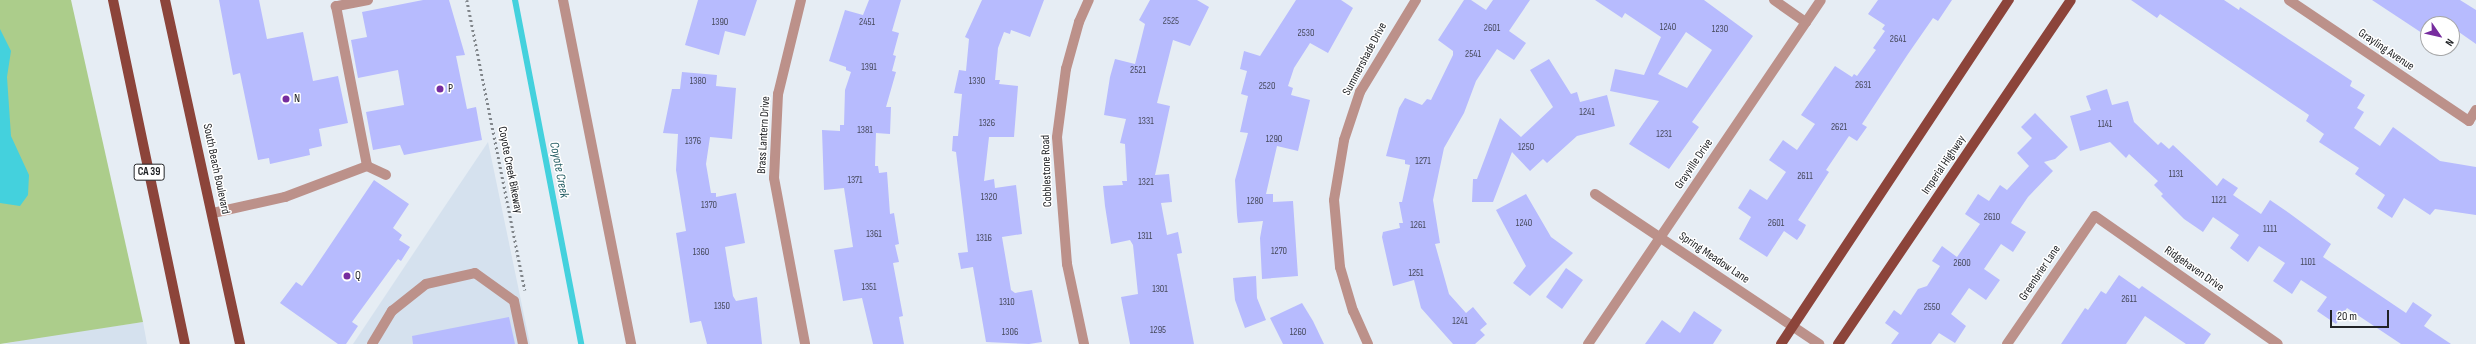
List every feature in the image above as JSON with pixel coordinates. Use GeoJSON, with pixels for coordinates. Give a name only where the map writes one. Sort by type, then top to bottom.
{"type":"FeatureCollection","features":[{"type":"Feature","properties":{"kind":"main road","name":"CA 39"},"geometry":{"type":"LineString","coordinates":[[114,0],[185,344]]}},
{"type":"Feature","properties":{"kind":"main road","name":"South Beach Boulevard"},"geometry":{"type":"LineString","coordinates":[[165,0],[213,213],[240,344]]}},
{"type":"Feature","properties":{"kind":"main road"},"geometry":{"type":"LineString","coordinates":[[1781,344],[2009,0]]}},
{"type":"Feature","properties":{"kind":"main road","name":"Imperial Highway"},"geometry":{"type":"LineString","coordinates":[[1838,344],[2071,0]]}},
{"type":"Feature","properties":{"kind":"street"},"geometry":{"type":"LineString","coordinates":[[367,166],[336,6],[368,0]]}},
{"type":"Feature","properties":{"kind":"street"},"geometry":{"type":"LineString","coordinates":[[563,0],[631,344]]}},
{"type":"Feature","properties":{"kind":"street","name":"Brass Lantern Drive"},"geometry":{"type":"LineString","coordinates":[[801,0],[778,94],[774,178],[805,344]]}},
{"type":"Feature","properties":{"kind":"street","name":"Cobblestone Road"},"geometry":{"type":"LineString","coordinates":[[1084,344],[1067,264],[1057,137],[1066,68],[1089,0]]}},
{"type":"Feature","properties":{"kind":"street","name":"Summershade Drive"},"geometry":{"type":"LineString","coordinates":[[1368,344],[1353,310],[1340,267],[1334,200],[1344,140],[1360,92],[1416,0]]}},
{"type":"Feature","properties":{"kind":"street"},"geometry":{"type":"LineString","coordinates":[[1774,0],[1806,22]]}},
{"type":"Feature","properties":{"kind":"street","name":"Grayville Drive"},"geometry":{"type":"LineString","coordinates":[[1588,344],[1821,0]]}},
{"type":"Feature","properties":{"kind":"street","name":"Grayling Avenue"},"geometry":{"type":"LineString","coordinates":[[2289,0],[2469,121],[2476,110]]}},
{"type":"Feature","properties":{"kind":"street"},"geometry":{"type":"LineString","coordinates":[[213,213],[285,197],[367,166],[386,175]]}},
{"type":"Feature","properties":{"kind":"street","name":"Spring Meadow Lane"},"geometry":{"type":"LineString","coordinates":[[1595,194],[1819,344]]}},
{"type":"Feature","properties":{"kind":"street","name":"Greenbrier Lane"},"geometry":{"type":"LineString","coordinates":[[2007,344],[2095,216]]}},
{"type":"Feature","properties":{"kind":"street","name":"Ridgehaven Drive"},"geometry":{"type":"LineString","coordinates":[[2095,216],[2278,344]]}},
{"type":"Feature","properties":{"kind":"street"},"geometry":{"type":"LineString","coordinates":[[372,344],[392,311],[426,284],[475,273],[514,301],[523,344]]}},
{"type":"Feature","properties":{"kind":"path","name":"Coyote Creek Bikeway"},"geometry":{"type":"LineString","coordinates":[[467,0],[526,297]]}},
{"type":"Feature","properties":{"kind":"shaded area"},"geometry":{"type":"Polygon","coordinates":[[[488,142],[530,344],[353,344],[441,212],[488,142]]]}},
{"type":"Feature","properties":{"kind":"shaded area"},"geometry":{"type":"Polygon","coordinates":[[[143,322],[147,344],[4,344],[38,337],[143,322]]]}},
{"type":"Feature","properties":{"kind":"green space"},"geometry":{"type":"Polygon","coordinates":[[[0,0],[71,0],[143,322],[0,344],[0,0]]]}},
{"type":"Feature","properties":{"kind":"water"},"geometry":{"type":"Polygon","coordinates":[[[0,29],[11,51],[7,77],[11,136],[29,175],[28,195],[20,206],[0,203],[0,29]]]}},
{"type":"Feature","properties":{"kind":"building","name":"N"},"geometry":{"type":"Polygon","coordinates":[[[219,0],[259,0],[267,39],[303,32],[313,81],[338,76],[348,123],[319,129],[322,146],[309,149],[310,155],[270,164],[269,158],[258,160],[240,73],[233,75],[219,0]]]}},
{"type":"Feature","properties":{"kind":"building","name":"P"},"geometry":{"type":"Polygon","coordinates":[[[423,0],[449,0],[465,55],[456,56],[467,109],[476,107],[482,140],[404,155],[400,145],[373,150],[366,112],[404,105],[398,70],[358,78],[351,40],[367,37],[362,12],[423,0]]]}},
{"type":"Feature","properties":{"kind":"building"},"geometry":{"type":"Polygon","coordinates":[[[698,0],[757,0],[745,36],[725,31],[719,55],[685,45],[698,0]]]}},
{"type":"Feature","properties":{"kind":"building"},"geometry":{"type":"Polygon","coordinates":[[[869,0],[901,0],[892,31],[899,33],[893,55],[896,56],[892,71],[896,72],[886,107],[891,107],[890,134],[876,133],[875,166],[878,166],[879,173],[887,172],[890,214],[894,213],[899,244],[895,245],[899,262],[893,263],[903,316],[899,317],[904,344],[873,344],[862,298],[843,301],[834,250],[853,247],[844,188],[824,190],[822,130],[840,131],[840,125],[844,125],[845,90],[851,72],[846,70],[846,67],[829,61],[845,10],[863,15],[869,0]]]}},
{"type":"Feature","properties":{"kind":"building"},"geometry":{"type":"Polygon","coordinates":[[[982,0],[1044,0],[1030,37],[1011,30],[1010,34],[1004,32],[998,48],[995,80],[1000,80],[999,84],[1018,86],[1014,137],[989,137],[984,181],[994,179],[995,188],[1016,185],[1022,234],[1002,237],[1011,290],[1015,293],[1032,290],[1042,342],[1029,344],[986,342],[973,267],[961,269],[958,253],[968,252],[956,152],[952,151],[953,136],[958,136],[962,94],[954,93],[959,70],[966,71],[969,39],[965,37],[982,0]]]}},
{"type":"Feature","properties":{"kind":"building"},"geometry":{"type":"Polygon","coordinates":[[[1150,0],[1197,0],[1209,7],[1190,46],[1173,40],[1157,103],[1170,106],[1155,175],[1169,174],[1172,202],[1161,203],[1167,235],[1178,232],[1182,253],[1177,254],[1194,344],[1130,344],[1121,297],[1138,294],[1133,245],[1130,240],[1111,244],[1105,206],[1103,186],[1123,185],[1122,181],[1127,181],[1125,144],[1120,143],[1126,119],[1104,115],[1110,77],[1115,59],[1135,64],[1145,24],[1139,20],[1150,0]]]}},
{"type":"Feature","properties":{"kind":"building"},"geometry":{"type":"Polygon","coordinates":[[[1296,0],[1341,0],[1353,8],[1328,53],[1310,43],[1294,68],[1288,86],[1293,88],[1291,95],[1310,100],[1298,151],[1277,146],[1266,194],[1273,194],[1273,202],[1293,201],[1298,276],[1262,279],[1260,238],[1263,221],[1238,223],[1237,215],[1235,180],[1248,133],[1240,132],[1248,96],[1241,94],[1247,71],[1240,69],[1244,51],[1260,56],[1296,0]]]}},
{"type":"Feature","properties":{"kind":"building"},"geometry":{"type":"Polygon","coordinates":[[[1464,0],[1471,0],[1486,10],[1493,0],[1530,0],[1509,31],[1526,43],[1514,60],[1497,49],[1476,81],[1464,113],[1444,148],[1433,200],[1440,243],[1435,244],[1449,294],[1466,313],[1473,307],[1487,324],[1480,330],[1485,335],[1475,344],[1453,344],[1421,308],[1414,280],[1393,286],[1382,237],[1383,232],[1400,228],[1399,223],[1403,223],[1399,202],[1402,202],[1410,165],[1405,164],[1405,160],[1386,156],[1399,108],[1405,98],[1422,105],[1427,99],[1431,100],[1453,55],[1453,51],[1438,40],[1464,0]]]}},
{"type":"Feature","properties":{"kind":"building"},"geometry":{"type":"Polygon","coordinates":[[[1595,0],[1704,0],[1753,36],[1692,122],[1699,127],[1669,169],[1629,144],[1659,101],[1610,91],[1615,69],[1644,75],[1661,37],[1625,13],[1622,18],[1595,0]],[[1686,32],[1658,74],[1687,88],[1712,50],[1686,32]]]}},
{"type":"Feature","properties":{"kind":"building"},"geometry":{"type":"Polygon","coordinates":[[[1878,0],[1952,0],[1938,21],[1933,18],[1908,54],[1862,124],[1867,127],[1857,141],[1849,136],[1826,170],[1829,172],[1798,220],[1806,225],[1797,240],[1784,231],[1767,257],[1739,239],[1751,217],[1738,208],[1750,189],[1767,200],[1786,172],[1769,160],[1783,140],[1797,150],[1815,124],[1801,115],[1835,66],[1852,77],[1854,74],[1857,76],[1876,50],[1873,48],[1885,31],[1882,29],[1885,25],[1868,14],[1878,0]]]}},
{"type":"Feature","properties":{"kind":"building"},"geometry":{"type":"Polygon","coordinates":[[[2131,0],[2224,0],[2239,10],[2240,7],[2352,81],[2350,86],[2365,95],[2357,108],[2364,112],[2354,128],[2380,146],[2393,127],[2440,161],[2476,167],[2476,215],[2435,209],[2430,215],[2404,198],[2392,218],[2377,208],[2385,195],[2355,174],[2359,168],[2319,142],[2324,134],[2306,121],[2309,115],[2160,14],[2157,18],[2131,0]]]}},
{"type":"Feature","properties":{"kind":"building"},"geometry":{"type":"Polygon","coordinates":[[[2372,0],[2460,0],[2476,10],[2476,44],[2460,33],[2460,16],[2420,16],[2420,32],[2372,0]]]}},
{"type":"Feature","properties":{"kind":"building"},"geometry":{"type":"Polygon","coordinates":[[[1549,59],[1571,94],[1577,92],[1580,102],[1607,95],[1615,126],[1577,136],[1547,163],[1543,159],[1530,171],[1512,152],[1493,202],[1472,202],[1473,179],[1477,179],[1500,118],[1521,137],[1553,107],[1530,70],[1549,59]]]}},
{"type":"Feature","properties":{"kind":"building"},"geometry":{"type":"Polygon","coordinates":[[[682,72],[717,75],[716,86],[736,88],[732,139],[710,137],[706,164],[711,193],[716,193],[716,197],[736,193],[745,243],[725,247],[733,296],[736,301],[757,297],[762,344],[707,344],[701,321],[690,323],[676,233],[686,231],[676,170],[678,134],[663,133],[672,89],[680,89],[682,72]]]}},
{"type":"Feature","properties":{"kind":"building"},"geometry":{"type":"Polygon","coordinates":[[[2107,89],[2112,105],[2128,101],[2134,122],[2158,145],[2161,142],[2169,149],[2173,145],[2217,186],[2223,178],[2238,188],[2233,195],[2261,214],[2270,200],[2331,244],[2323,257],[2406,313],[2413,302],[2432,315],[2424,326],[2451,344],[2401,344],[2347,308],[2336,324],[2317,311],[2327,297],[2301,280],[2292,294],[2273,281],[2285,263],[2259,246],[2248,262],[2230,248],[2239,235],[2213,217],[2203,232],[2184,219],[2161,196],[2163,194],[2154,185],[2158,181],[2129,154],[2126,158],[2110,142],[2080,151],[2070,116],[2091,110],[2086,96],[2107,89]]]}},
{"type":"Feature","properties":{"kind":"building"},"geometry":{"type":"Polygon","coordinates":[[[2035,113],[2068,147],[2055,159],[2044,162],[2053,171],[2028,197],[2013,219],[2011,223],[2026,232],[2013,252],[2001,244],[1984,269],[2000,280],[1986,300],[1969,288],[1951,314],[1966,326],[1955,343],[1939,333],[1931,344],[1891,344],[1899,333],[1885,323],[1894,310],[1901,315],[1918,289],[1927,286],[1940,266],[1932,261],[1942,246],[1957,257],[1980,224],[1965,214],[1978,194],[1989,201],[2000,185],[2007,190],[2029,166],[2017,153],[2032,138],[2021,127],[2035,113]]]}},
{"type":"Feature","properties":{"kind":"building","name":"Q"},"geometry":{"type":"Polygon","coordinates":[[[374,180],[409,204],[393,228],[402,235],[399,240],[410,247],[401,261],[398,259],[352,322],[358,326],[346,344],[338,344],[280,303],[296,282],[302,286],[374,180]]]}},
{"type":"Feature","properties":{"kind":"building"},"geometry":{"type":"Polygon","coordinates":[[[1526,194],[1551,237],[1573,253],[1530,296],[1513,283],[1526,266],[1496,210],[1526,194]]]}},
{"type":"Feature","properties":{"kind":"building"},"geometry":{"type":"Polygon","coordinates":[[[1566,268],[1583,280],[1562,309],[1546,297],[1566,268]]]}},
{"type":"Feature","properties":{"kind":"building"},"geometry":{"type":"Polygon","coordinates":[[[2119,275],[2139,289],[2142,286],[2211,334],[2204,344],[2186,344],[2145,316],[2126,344],[2061,344],[2085,308],[2088,310],[2101,291],[2106,294],[2119,275]]]}},
{"type":"Feature","properties":{"kind":"building"},"geometry":{"type":"Polygon","coordinates":[[[1256,276],[1257,298],[1266,320],[1245,328],[1235,300],[1233,278],[1256,276]]]}},
{"type":"Feature","properties":{"kind":"building"},"geometry":{"type":"Polygon","coordinates":[[[1302,303],[1324,344],[1283,344],[1270,318],[1302,303]]]}},
{"type":"Feature","properties":{"kind":"building"},"geometry":{"type":"Polygon","coordinates":[[[1694,311],[1722,330],[1713,344],[1645,344],[1662,320],[1680,333],[1694,311]]]}},
{"type":"Feature","properties":{"kind":"building"},"geometry":{"type":"Polygon","coordinates":[[[509,317],[515,344],[413,344],[412,336],[509,317]]]}},
{"type":"Feature","properties":{"kind":"waterway","name":"Coyote Creek"},"geometry":{"type":"LineString","coordinates":[[515,0],[581,344]]}},
{"type":"Feature","properties":{"kind":"place","name":"P"},"geometry":{"type":"Point","coordinates":[440,89]}},
{"type":"Feature","properties":{"kind":"place","name":"N"},"geometry":{"type":"Point","coordinates":[286,99]}},
{"type":"Feature","properties":{"kind":"place","name":"Q"},"geometry":{"type":"Point","coordinates":[347,276]}}]}
